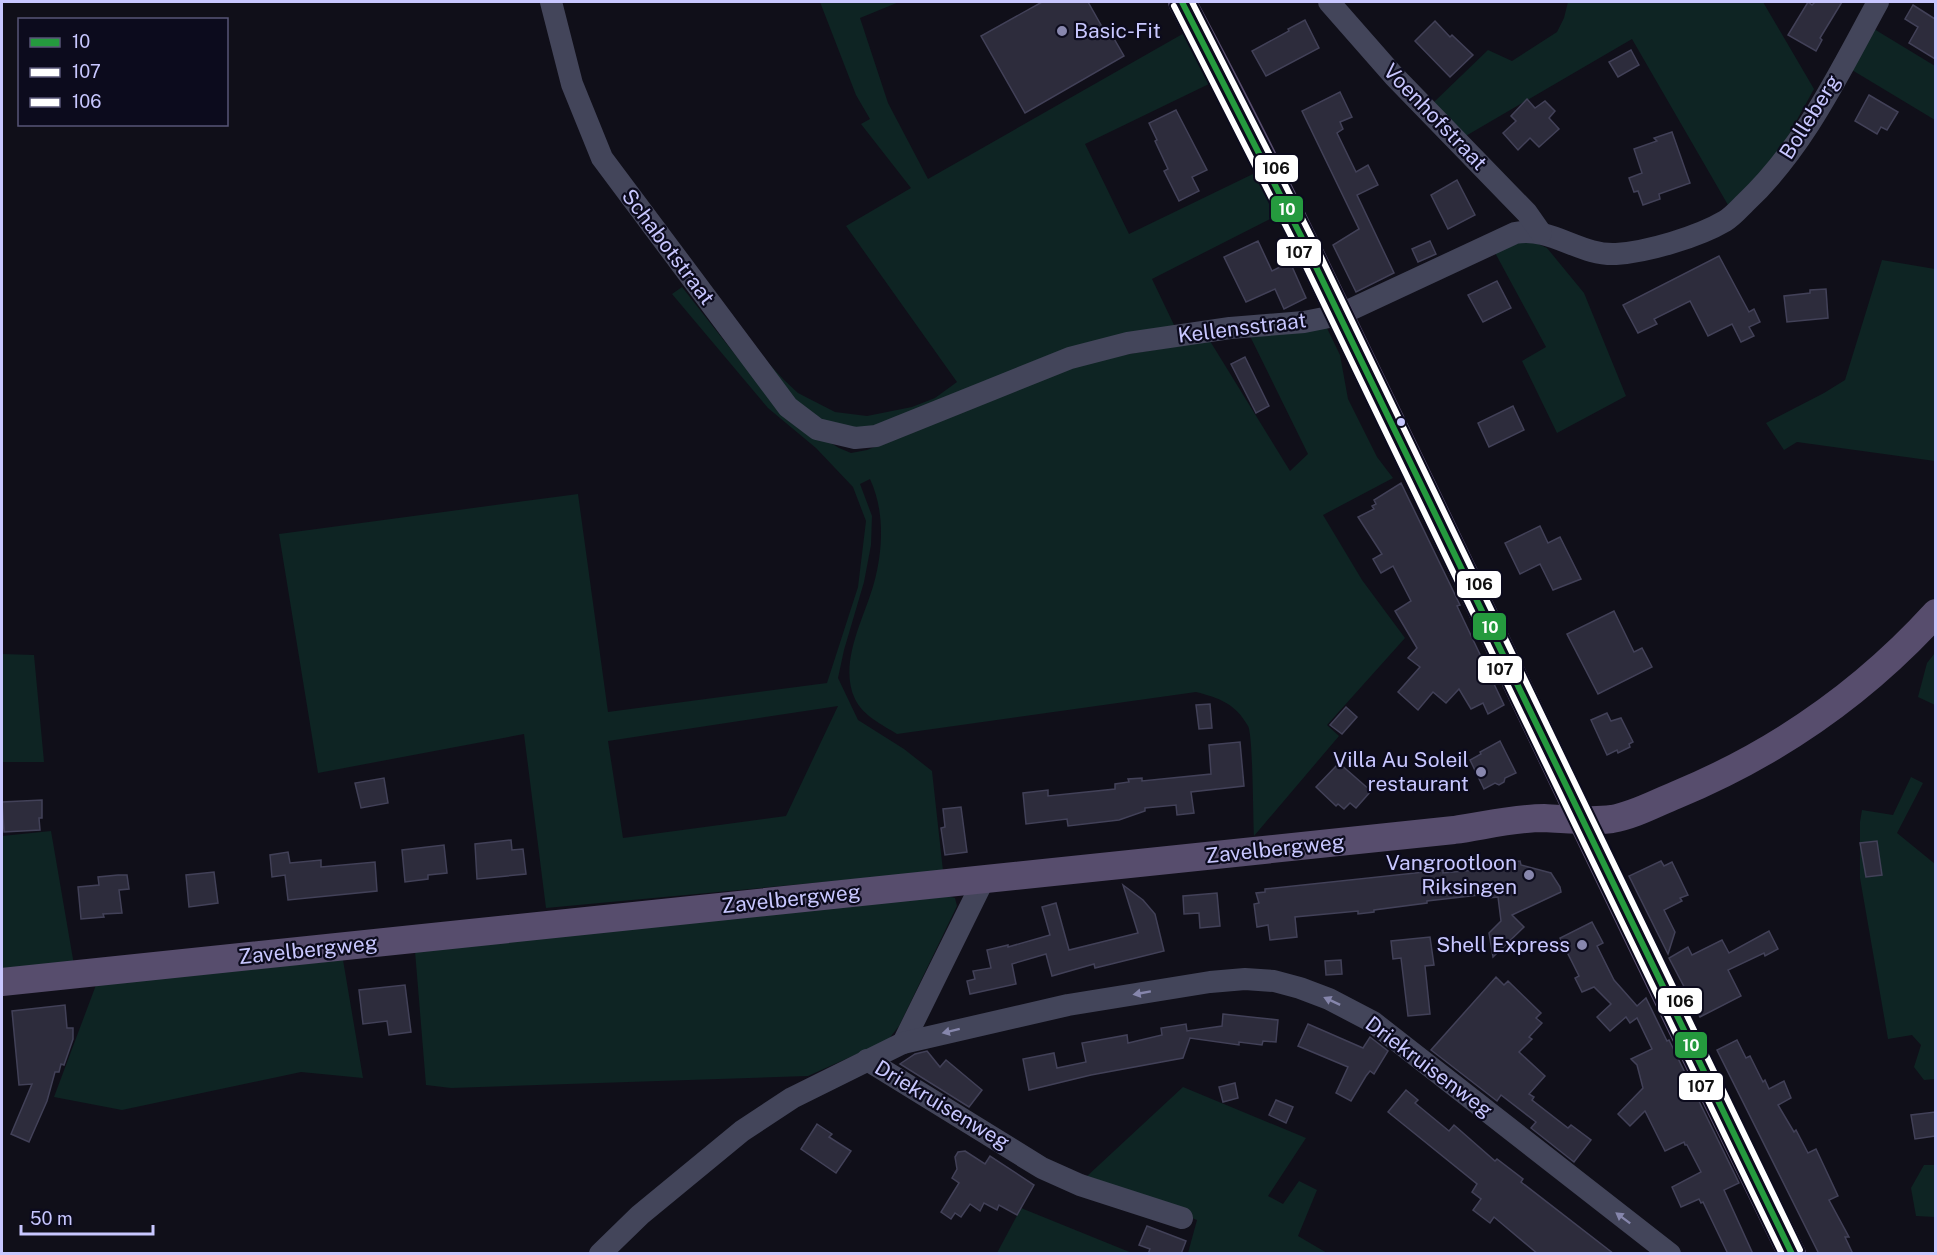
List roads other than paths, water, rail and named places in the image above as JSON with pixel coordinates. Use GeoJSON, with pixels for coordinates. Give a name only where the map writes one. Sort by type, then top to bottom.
{"type":"FeatureCollection","features":[{"type":"Feature","properties":{"kind":"main road"},"geometry":{"type":"LineString","coordinates":[[1182,2],[1234,100],[1514,674],[1581,821],[1792,1254]]}},
{"type":"Feature","properties":{"kind":"main road","name":"Zavelbergweg"},"geometry":{"type":"LineString","coordinates":[[2,982],[1454,830],[1543,818],[1581,821],[1613,819],[1716,778],[1755,758],[1799,730],[1866,682],[1917,634],[1935,613]]}},
{"type":"Feature","properties":{"kind":"street","name":"Schabotstraat"},"geometry":{"type":"LineString","coordinates":[[551,2],[572,84],[602,158],[788,407],[817,429],[855,438]]}},
{"type":"Feature","properties":{"kind":"street","name":"Voenhofstraat"},"geometry":{"type":"LineString","coordinates":[[1329,2],[1394,76],[1527,213],[1541,233]]}},
{"type":"Feature","properties":{"kind":"street","name":"Bolleberg"},"geometry":{"type":"LineString","coordinates":[[1726,221],[1762,187],[1792,150],[1878,2]]}},
{"type":"Feature","properties":{"kind":"street","name":"Kellensstraat"},"geometry":{"type":"LineString","coordinates":[[855,438],[876,436],[1070,358],[1128,343],[1230,328],[1304,322],[1339,315],[1515,232],[1528,230],[1594,253],[1614,254],[1672,243],[1726,221]]}},
{"type":"Feature","properties":{"kind":"street","name":"Driekruisenweg"},"geometry":{"type":"LineString","coordinates":[[903,1043],[984,879]]}},
{"type":"Feature","properties":{"kind":"street","name":"Driekruisenweg"},"geometry":{"type":"LineString","coordinates":[[600,1254],[640,1215],[742,1131],[792,1098],[903,1043],[1068,1005],[1210,982],[1245,979],[1274,981],[1300,988],[1329,999],[1374,1022],[1670,1254]]}},
{"type":"Feature","properties":{"kind":"street","name":"Driekruisenweg"},"geometry":{"type":"LineString","coordinates":[[867,1060],[1042,1168],[1080,1185],[1182,1218]]}},
{"type":"Feature","properties":{"kind":"place","name":"Basic-Fit"},"geometry":{"type":"Point","coordinates":[1062,31]}},
{"type":"Feature","properties":{"kind":"place","name":"Villa Au Soleil restaurant"},"geometry":{"type":"Point","coordinates":[1481,772]}},
{"type":"Feature","properties":{"kind":"place","name":"Vangrootloon Riksingen"},"geometry":{"type":"Point","coordinates":[1529,875]}},
{"type":"Feature","properties":{"kind":"place","name":"Shell Express"},"geometry":{"type":"Point","coordinates":[1582,945]}}]}
